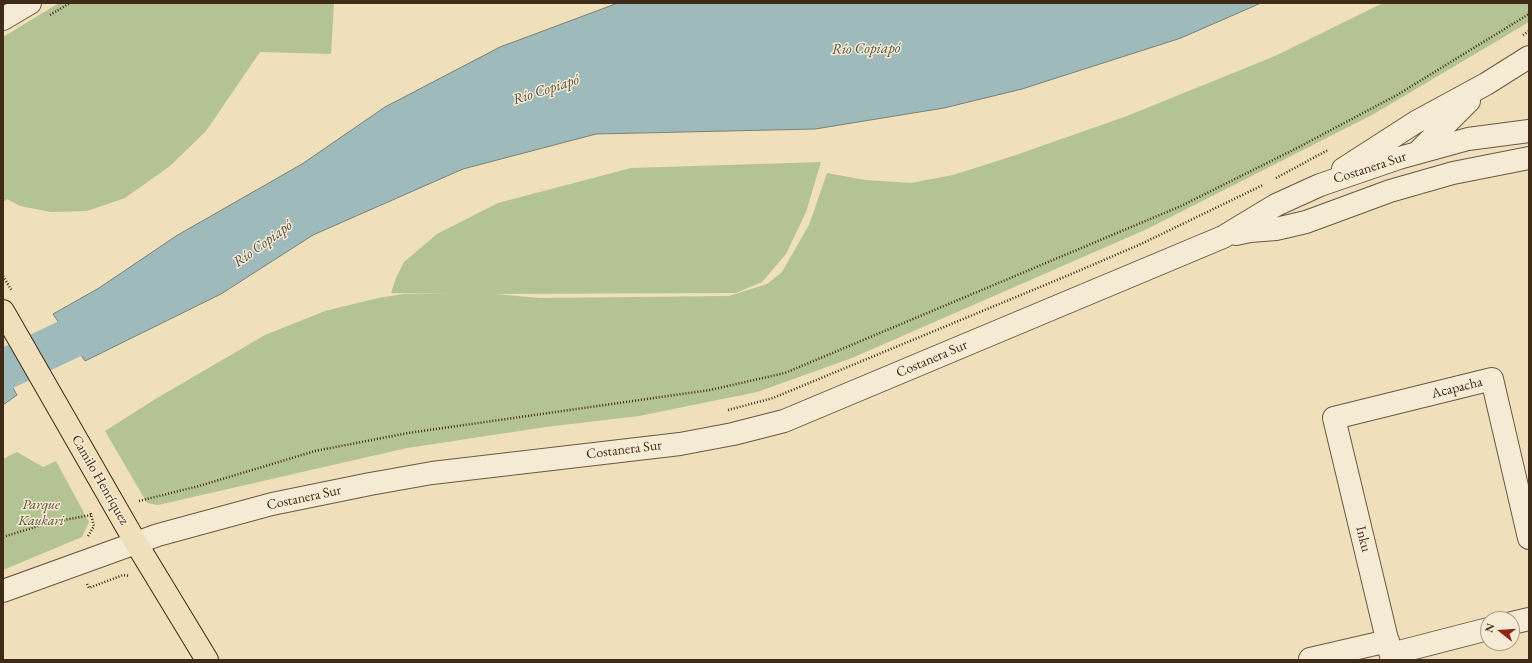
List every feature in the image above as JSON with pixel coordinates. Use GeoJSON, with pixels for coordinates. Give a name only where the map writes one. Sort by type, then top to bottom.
{"type":"FeatureCollection","features":[{"type":"Feature","properties":{"kind":"main road","name":"Camilo Henríquez"},"geometry":{"type":"LineString","coordinates":[[3,311],[136,543],[204,656]]}},
{"type":"Feature","properties":{"kind":"street"},"geometry":{"type":"LineString","coordinates":[[3,19],[30,3]]}},
{"type":"Feature","properties":{"kind":"street"},"geometry":{"type":"LineString","coordinates":[[1320,185],[1416,122],[1486,84],[1529,57]]}},
{"type":"Feature","properties":{"kind":"street"},"geometry":{"type":"LineString","coordinates":[[1315,219],[1366,192],[1417,153],[1486,84]]}},
{"type":"Feature","properties":{"kind":"street","name":"Costanera Sur"},"geometry":{"type":"LineString","coordinates":[[3,591],[158,535],[272,504],[370,484],[489,466],[680,444],[733,434],[784,421],[1223,237],[1276,205],[1320,185],[1417,153],[1468,139],[1529,131]]}},
{"type":"Feature","properties":{"kind":"street","name":"Costanera Sur"},"geometry":{"type":"LineString","coordinates":[[1223,237],[1250,231],[1276,229],[1315,219],[1390,191],[1453,172],[1529,158]]}},
{"type":"Feature","properties":{"kind":"street","name":"Acapacha"},"geometry":{"type":"LineString","coordinates":[[1334,418],[1492,379],[1529,538]]}},
{"type":"Feature","properties":{"kind":"street","name":"Inku"},"geometry":{"type":"LineString","coordinates":[[1334,418],[1390,652]]}},
{"type":"Feature","properties":{"kind":"street"},"geometry":{"type":"LineString","coordinates":[[1310,659],[1390,652],[1480,631]]}},
{"type":"Feature","properties":{"kind":"path"},"geometry":{"type":"LineString","coordinates":[[138,502],[315,452],[408,433],[710,390],[785,373],[1181,206],[1398,95],[1529,14]]}},
{"type":"Feature","properties":{"kind":"path"},"geometry":{"type":"LineString","coordinates":[[1522,35],[1529,31]]}},
{"type":"Feature","properties":{"kind":"path"},"geometry":{"type":"LineString","coordinates":[[1274,179],[1333,148]]}},
{"type":"Feature","properties":{"kind":"path"},"geometry":{"type":"LineString","coordinates":[[727,410],[773,398],[1069,275],[1142,244],[1268,182]]}},
{"type":"Feature","properties":{"kind":"path"},"geometry":{"type":"LineString","coordinates":[[3,537],[48,523],[91,515]]}},
{"type":"Feature","properties":{"kind":"green space"},"geometry":{"type":"Polygon","coordinates":[[[59,3],[334,3],[331,54],[260,52],[206,131],[170,166],[125,198],[87,211],[51,212],[20,206],[7,199],[3,202],[3,37],[59,3]]]}},
{"type":"Feature","properties":{"kind":"green space"},"geometry":{"type":"Polygon","coordinates":[[[1383,3],[1529,3],[1529,22],[1372,115],[1147,229],[852,358],[757,392],[639,416],[546,427],[407,448],[158,505],[147,503],[105,431],[157,398],[265,335],[325,311],[378,298],[404,294],[449,294],[391,293],[404,262],[437,234],[498,203],[631,168],[821,162],[806,212],[786,254],[762,282],[736,293],[495,294],[540,298],[729,296],[767,284],[782,272],[809,225],[827,173],[865,180],[911,183],[953,175],[1013,156],[1127,116],[1275,56],[1383,3]]]}},
{"type":"Feature","properties":{"kind":"green space","name":"Parque Kaukari"},"geometry":{"type":"Polygon","coordinates":[[[17,452],[43,467],[56,461],[89,522],[82,537],[3,570],[3,459],[17,452]]]}},
{"type":"Feature","properties":{"kind":"water"},"geometry":{"type":"Polygon","coordinates":[[[618,3],[1261,3],[1181,38],[1022,89],[944,108],[815,129],[596,134],[463,169],[313,235],[221,294],[85,361],[53,314],[99,288],[176,236],[302,164],[385,107],[500,47],[618,3]]]}},
{"type":"Feature","properties":{"kind":"water"},"geometry":{"type":"Polygon","coordinates":[[[3,370],[17,395],[3,405],[3,370]]]}},
{"type":"Feature","properties":{"kind":"waterway","name":"Río Copiapó"},"geometry":{"type":"LineString","coordinates":[[3,370],[99,325],[122,316]]}}]}
